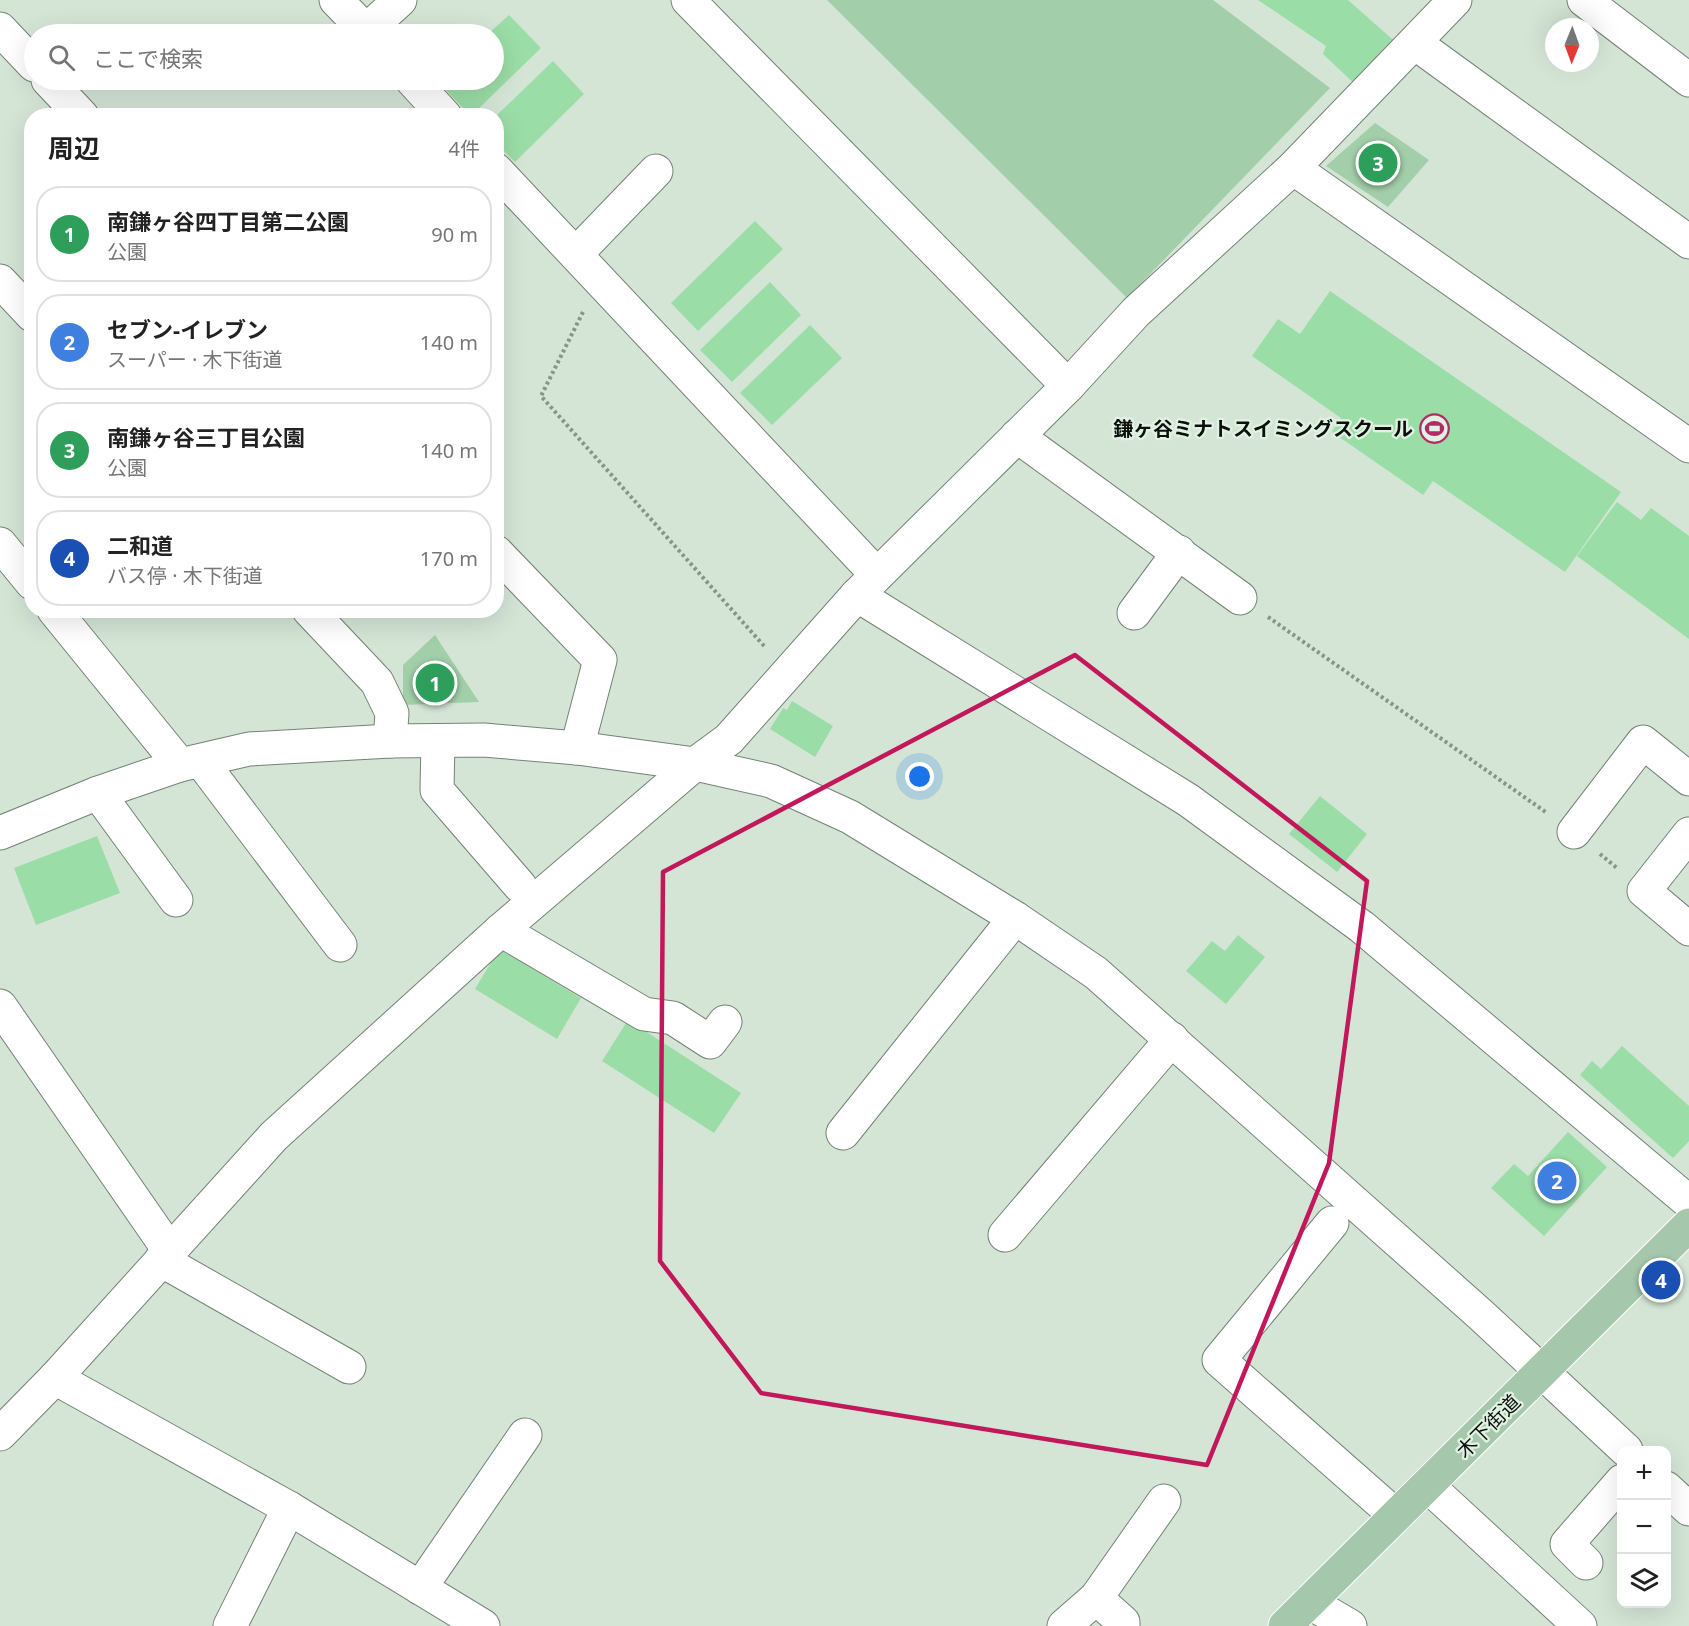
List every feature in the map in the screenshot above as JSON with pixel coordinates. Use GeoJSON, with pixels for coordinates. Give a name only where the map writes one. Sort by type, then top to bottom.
{"type":"FeatureCollection","features":[{"type":"Feature","properties":{"kind":"main road","name":"木下街道"},"geometry":{"type":"LineString","coordinates":[[1285,1626],[1689,1225]]}},
{"type":"Feature","properties":{"kind":"street"},"geometry":{"type":"LineString","coordinates":[[336,0],[359,24]]}},
{"type":"Feature","properties":{"kind":"street"},"geometry":{"type":"LineString","coordinates":[[377,24],[400,0]]}},
{"type":"Feature","properties":{"kind":"street"},"geometry":{"type":"LineString","coordinates":[[688,0],[1068,386]]}},
{"type":"Feature","properties":{"kind":"street"},"geometry":{"type":"LineString","coordinates":[[0,1434],[55,1378],[274,1136],[501,930],[695,764],[729,739],[867,585],[1068,386],[1136,312],[1293,168],[1455,0]]}},
{"type":"Feature","properties":{"kind":"street"},"geometry":{"type":"LineString","coordinates":[[1584,0],[1689,80]]}},
{"type":"Feature","properties":{"kind":"street"},"geometry":{"type":"LineString","coordinates":[[0,29],[24,54]]}},
{"type":"Feature","properties":{"kind":"street"},"geometry":{"type":"LineString","coordinates":[[1415,43],[1689,242]]}},
{"type":"Feature","properties":{"kind":"street"},"geometry":{"type":"LineString","coordinates":[[57,90],[74,108]]}},
{"type":"Feature","properties":{"kind":"street"},"geometry":{"type":"LineString","coordinates":[[421,90],[438,108]]}},
{"type":"Feature","properties":{"kind":"street"},"geometry":{"type":"LineString","coordinates":[[1293,168],[1689,446]]}},
{"type":"Feature","properties":{"kind":"street"},"geometry":{"type":"LineString","coordinates":[[576,254],[656,171]]}},
{"type":"Feature","properties":{"kind":"street"},"geometry":{"type":"LineString","coordinates":[[504,178],[576,254],[867,585],[1188,800],[1362,927],[1689,1202]]}},
{"type":"Feature","properties":{"kind":"street"},"geometry":{"type":"LineString","coordinates":[[0,281],[24,306]]}},
{"type":"Feature","properties":{"kind":"street"},"geometry":{"type":"LineString","coordinates":[[1017,436],[1240,598]]}},
{"type":"Feature","properties":{"kind":"street"},"geometry":{"type":"LineString","coordinates":[[0,544],[24,573]]}},
{"type":"Feature","properties":{"kind":"street"},"geometry":{"type":"LineString","coordinates":[[1134,613],[1179,552]]}},
{"type":"Feature","properties":{"kind":"street"},"geometry":{"type":"LineString","coordinates":[[504,560],[600,660],[577,748]]}},
{"type":"Feature","properties":{"kind":"street"},"geometry":{"type":"LineString","coordinates":[[61,618],[190,763],[340,945]]}},
{"type":"Feature","properties":{"kind":"street"},"geometry":{"type":"LineString","coordinates":[[317,618],[377,682],[392,713],[390,741]]}},
{"type":"Feature","properties":{"kind":"street"},"geometry":{"type":"LineString","coordinates":[[0,833],[98,793],[190,763],[249,749],[390,741],[484,740],[577,748],[695,764],[771,781],[850,817],[1015,918],[1096,973],[1622,1446]]}},
{"type":"Feature","properties":{"kind":"street"},"geometry":{"type":"LineString","coordinates":[[438,741],[438,790],[520,886]]}},
{"type":"Feature","properties":{"kind":"street"},"geometry":{"type":"LineString","coordinates":[[1574,832],[1643,742],[1689,779]]}},
{"type":"Feature","properties":{"kind":"street"},"geometry":{"type":"LineString","coordinates":[[98,793],[176,900]]}},
{"type":"Feature","properties":{"kind":"street"},"geometry":{"type":"LineString","coordinates":[[1689,834],[1644,891],[1689,929]]}},
{"type":"Feature","properties":{"kind":"street"},"geometry":{"type":"LineString","coordinates":[[843,1132],[1015,918]]}},
{"type":"Feature","properties":{"kind":"street"},"geometry":{"type":"LineString","coordinates":[[501,930],[644,1014],[673,1018],[710,1042],[725,1022]]}},
{"type":"Feature","properties":{"kind":"street"},"geometry":{"type":"LineString","coordinates":[[0,1006],[165,1255],[349,1367]]}},
{"type":"Feature","properties":{"kind":"street"},"geometry":{"type":"LineString","coordinates":[[1005,1235],[1172,1039]]}},
{"type":"Feature","properties":{"kind":"street"},"geometry":{"type":"LineString","coordinates":[[1332,1223],[1219,1360],[1396,1516]]}},
{"type":"Feature","properties":{"kind":"street"},"geometry":{"type":"LineString","coordinates":[[55,1378],[289,1508],[420,1588],[467,1622]]}},
{"type":"Feature","properties":{"kind":"street"},"geometry":{"type":"LineString","coordinates":[[420,1588],[525,1435]]}},
{"type":"Feature","properties":{"kind":"street"},"geometry":{"type":"LineString","coordinates":[[1428,1486],[1580,1626]]}},
{"type":"Feature","properties":{"kind":"street"},"geometry":{"type":"LineString","coordinates":[[1586,1563],[1567,1544],[1617,1488]]}},
{"type":"Feature","properties":{"kind":"street"},"geometry":{"type":"LineString","coordinates":[[1671,1493],[1689,1509]]}},
{"type":"Feature","properties":{"kind":"street"},"geometry":{"type":"LineString","coordinates":[[1064,1626],[1096,1598],[1164,1501]]}},
{"type":"Feature","properties":{"kind":"street"},"geometry":{"type":"LineString","coordinates":[[230,1626],[289,1508]]}},
{"type":"Feature","properties":{"kind":"street"},"geometry":{"type":"LineString","coordinates":[[1096,1598],[1124,1626]]}},
{"type":"Feature","properties":{"kind":"street"},"geometry":{"type":"LineString","coordinates":[[1309,1602],[1350,1626]]}},
{"type":"Feature","properties":{"kind":"path"},"geometry":{"type":"LineString","coordinates":[[599,280],[541,396],[788,672]]}},
{"type":"Feature","properties":{"kind":"path"},"geometry":{"type":"LineString","coordinates":[[1240,598],[1574,832],[1644,891]]}},
{"type":"Feature","properties":{"kind":"highlighted area"},"geometry":{"type":"Polygon","coordinates":[[[1075,655],[1367,881],[1329,1163],[1207,1465],[761,1393],[660,1261],[663,872],[1075,655]]]}},
{"type":"Feature","properties":{"kind":"green space"},"geometry":{"type":"Polygon","coordinates":[[[827,0],[1213,0],[1330,88],[1127,298],[827,0]]]}},
{"type":"Feature","properties":{"kind":"green space"},"geometry":{"type":"Polygon","coordinates":[[[1375,123],[1429,160],[1388,207],[1326,166],[1375,123]]]}},
{"type":"Feature","properties":{"kind":"green space"},"geometry":{"type":"Polygon","coordinates":[[[435,635],[479,702],[403,705],[403,665],[435,635]]]}},
{"type":"Feature","properties":{"kind":"building"},"geometry":{"type":"Polygon","coordinates":[[[1258,0],[1348,0],[1400,46],[1360,89],[1323,54],[1326,46],[1258,0]]]}},
{"type":"Feature","properties":{"kind":"building"},"geometry":{"type":"Polygon","coordinates":[[[509,15],[541,48],[504,84],[504,24],[499,24],[509,15]]]}},
{"type":"Feature","properties":{"kind":"building"},"geometry":{"type":"Polygon","coordinates":[[[553,61],[584,94],[515,162],[504,151],[504,108],[553,61]]]}},
{"type":"Feature","properties":{"kind":"building"},"geometry":{"type":"Polygon","coordinates":[[[446,90],[498,90],[479,108],[463,108],[446,90]]]}},
{"type":"Feature","properties":{"kind":"building"},"geometry":{"type":"Polygon","coordinates":[[[755,221],[783,249],[698,331],[671,303],[755,221]]]}},
{"type":"Feature","properties":{"kind":"building"},"geometry":{"type":"Polygon","coordinates":[[[770,282],[801,315],[732,382],[700,350],[770,282]]]}},
{"type":"Feature","properties":{"kind":"building"},"geometry":{"type":"Polygon","coordinates":[[[1330,291],[1621,492],[1565,572],[1433,481],[1423,495],[1332,432],[1341,418],[1252,356],[1278,319],[1300,334],[1330,291]]]}},
{"type":"Feature","properties":{"kind":"building"},"geometry":{"type":"Polygon","coordinates":[[[810,325],[842,358],[772,425],[740,393],[810,325]]]}},
{"type":"Feature","properties":{"kind":"building"},"geometry":{"type":"Polygon","coordinates":[[[1617,502],[1641,520],[1651,508],[1689,536],[1689,639],[1577,556],[1617,502]]]}},
{"type":"Feature","properties":{"kind":"building"},"geometry":{"type":"Polygon","coordinates":[[[792,701],[833,726],[815,757],[770,729],[783,708],[787,710],[792,701]]]}},
{"type":"Feature","properties":{"kind":"building"},"geometry":{"type":"Polygon","coordinates":[[[1320,796],[1367,834],[1337,872],[1289,834],[1320,796]]]}},
{"type":"Feature","properties":{"kind":"building"},"geometry":{"type":"Polygon","coordinates":[[[97,836],[120,893],[36,925],[14,868],[97,836]]]}},
{"type":"Feature","properties":{"kind":"building"},"geometry":{"type":"Polygon","coordinates":[[[1238,935],[1265,957],[1226,1004],[1186,971],[1212,941],[1225,951],[1238,935]]]}},
{"type":"Feature","properties":{"kind":"building"},"geometry":{"type":"Polygon","coordinates":[[[499,949],[581,998],[557,1039],[475,989],[499,949]]]}},
{"type":"Feature","properties":{"kind":"building"},"geometry":{"type":"Polygon","coordinates":[[[628,1020],[741,1093],[714,1133],[602,1061],[628,1020]]]}},
{"type":"Feature","properties":{"kind":"building"},"geometry":{"type":"Polygon","coordinates":[[[1622,1046],[1689,1106],[1689,1141],[1673,1158],[1580,1075],[1592,1061],[1601,1069],[1622,1046]]]}},
{"type":"Feature","properties":{"kind":"building"},"geometry":{"type":"Polygon","coordinates":[[[1568,1132],[1607,1167],[1544,1236],[1491,1188],[1514,1164],[1528,1176],[1568,1132]]]}},
{"type":"Feature","properties":{"kind":"place","name":"南鎌ヶ谷三丁目公園"},"geometry":{"type":"Point","coordinates":[1378,163]}},
{"type":"Feature","properties":{"kind":"place","name":"鎌ヶ谷ミナトスイミングスクール"},"geometry":{"type":"Point","coordinates":[1434,428]}},
{"type":"Feature","properties":{"kind":"place","name":"南鎌ヶ谷四丁目第二公園"},"geometry":{"type":"Point","coordinates":[435,683]}},
{"type":"Feature","properties":{"kind":"place","name":"セブン-イレブン"},"geometry":{"type":"Point","coordinates":[1557,1181]}},
{"type":"Feature","properties":{"kind":"place","name":"二和道"},"geometry":{"type":"Point","coordinates":[1661,1280]}}]}
